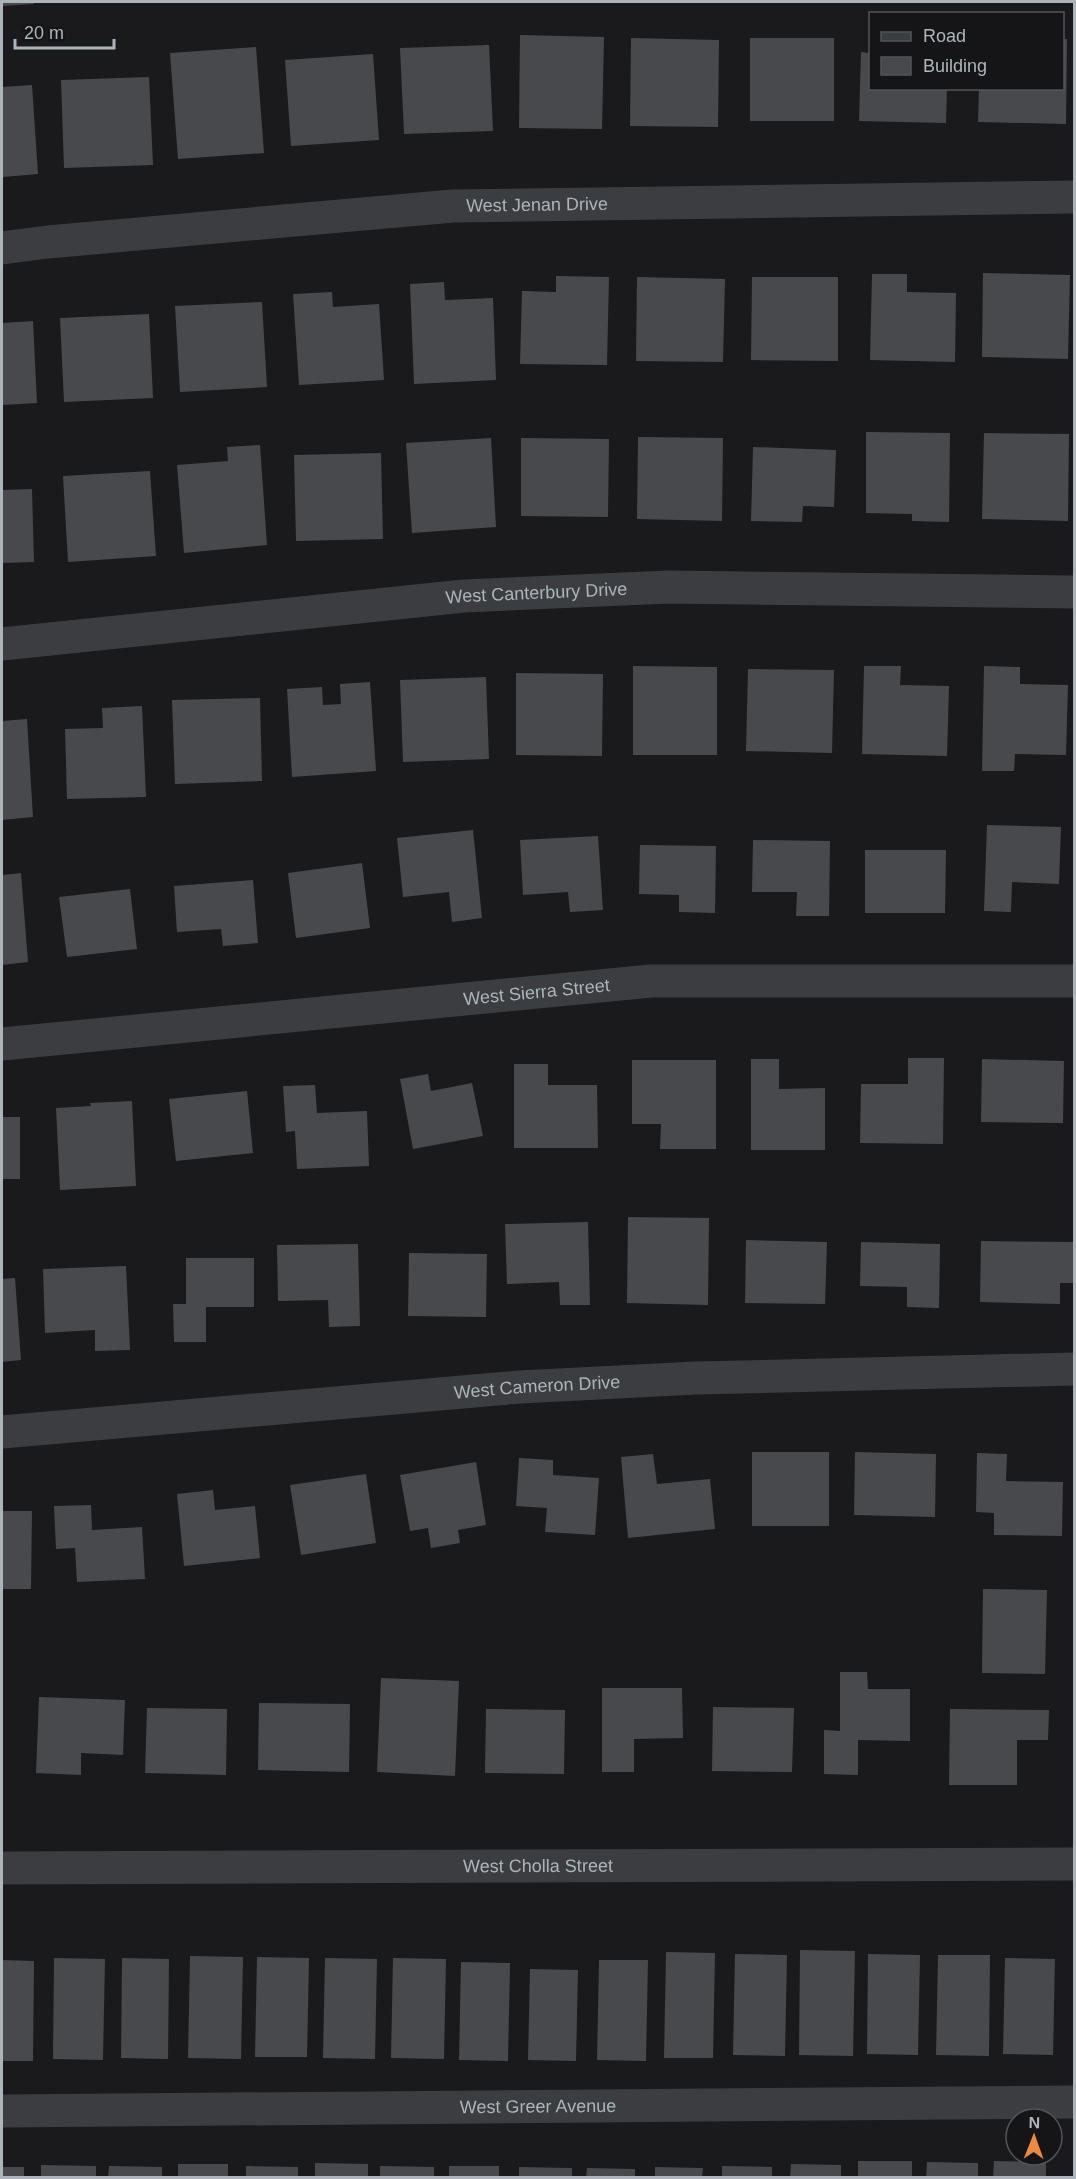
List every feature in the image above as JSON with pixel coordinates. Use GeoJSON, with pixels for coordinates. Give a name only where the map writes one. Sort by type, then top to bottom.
{"type":"FeatureCollection","features":[{"type":"Feature","properties":{"kind":"street","name":"West Jenan Drive"},"geometry":{"type":"LineString","coordinates":[[2,248],[453,206],[1074,197]]}},
{"type":"Feature","properties":{"kind":"street","name":"West Canterbury Drive"},"geometry":{"type":"LineString","coordinates":[[2,644],[464,596],[669,586],[1074,592]]}},
{"type":"Feature","properties":{"kind":"street","name":"West Sierra Street"},"geometry":{"type":"LineString","coordinates":[[2,1044],[651,981],[1074,981]]}},
{"type":"Feature","properties":{"kind":"street","name":"West Cameron Drive"},"geometry":{"type":"LineString","coordinates":[[2,1432],[520,1387],[696,1378],[1074,1370]]}},
{"type":"Feature","properties":{"kind":"street","name":"West Cholla Street"},"geometry":{"type":"LineString","coordinates":[[2,1868],[1074,1864]]}},
{"type":"Feature","properties":{"kind":"street","name":"West Greer Avenue"},"geometry":{"type":"LineString","coordinates":[[2,2111],[1074,2102]]}},
{"type":"Feature","properties":{"kind":"building"},"geometry":{"type":"Polygon","coordinates":[[[2,2],[33,2],[34,4],[2,6],[2,2]]]}},
{"type":"Feature","properties":{"kind":"building"},"geometry":{"type":"Polygon","coordinates":[[[520,35],[604,37],[602,129],[519,128],[520,35]]]}},
{"type":"Feature","properties":{"kind":"building"},"geometry":{"type":"Polygon","coordinates":[[[631,38],[719,40],[718,127],[630,126],[631,38]]]}},
{"type":"Feature","properties":{"kind":"building"},"geometry":{"type":"Polygon","coordinates":[[[750,38],[834,38],[834,121],[750,121],[750,38]]]}},
{"type":"Feature","properties":{"kind":"building"},"geometry":{"type":"Polygon","coordinates":[[[1064,39],[1067,39],[1066,124],[978,122],[979,90],[1064,90],[1064,39]]]}},
{"type":"Feature","properties":{"kind":"building"},"geometry":{"type":"Polygon","coordinates":[[[489,45],[493,131],[404,134],[400,48],[489,45]]]}},
{"type":"Feature","properties":{"kind":"building"},"geometry":{"type":"Polygon","coordinates":[[[256,47],[264,153],[178,159],[170,53],[256,47]]]}},
{"type":"Feature","properties":{"kind":"building"},"geometry":{"type":"Polygon","coordinates":[[[861,52],[869,53],[869,90],[947,90],[946,123],[859,121],[861,52]]]}},
{"type":"Feature","properties":{"kind":"building"},"geometry":{"type":"Polygon","coordinates":[[[373,54],[379,140],[291,146],[285,60],[373,54]]]}},
{"type":"Feature","properties":{"kind":"building"},"geometry":{"type":"Polygon","coordinates":[[[149,77],[153,165],[64,168],[61,80],[149,77]]]}},
{"type":"Feature","properties":{"kind":"building"},"geometry":{"type":"Polygon","coordinates":[[[32,85],[38,174],[3,177],[2,87],[32,85]]]}},
{"type":"Feature","properties":{"kind":"building"},"geometry":{"type":"Polygon","coordinates":[[[983,273],[1070,275],[1068,359],[982,357],[983,273]]]}},
{"type":"Feature","properties":{"kind":"building"},"geometry":{"type":"Polygon","coordinates":[[[872,274],[907,274],[907,292],[956,293],[955,362],[870,360],[872,274]]]}},
{"type":"Feature","properties":{"kind":"building"},"geometry":{"type":"Polygon","coordinates":[[[556,276],[609,277],[607,365],[520,364],[522,291],[556,292],[556,276]]]}},
{"type":"Feature","properties":{"kind":"building"},"geometry":{"type":"Polygon","coordinates":[[[637,277],[725,279],[723,362],[636,361],[637,277]]]}},
{"type":"Feature","properties":{"kind":"building"},"geometry":{"type":"Polygon","coordinates":[[[752,277],[838,277],[838,361],[751,360],[752,277]]]}},
{"type":"Feature","properties":{"kind":"building"},"geometry":{"type":"Polygon","coordinates":[[[444,282],[445,300],[493,298],[496,380],[414,384],[410,284],[444,282]]]}},
{"type":"Feature","properties":{"kind":"building"},"geometry":{"type":"Polygon","coordinates":[[[332,292],[333,307],[379,304],[384,380],[299,385],[293,294],[332,292]]]}},
{"type":"Feature","properties":{"kind":"building"},"geometry":{"type":"Polygon","coordinates":[[[262,302],[267,387],[180,392],[175,306],[262,302]]]}},
{"type":"Feature","properties":{"kind":"building"},"geometry":{"type":"Polygon","coordinates":[[[149,314],[153,398],[64,402],[60,318],[149,314]]]}},
{"type":"Feature","properties":{"kind":"building"},"geometry":{"type":"Polygon","coordinates":[[[33,321],[37,403],[2,405],[2,323],[33,321]]]}},
{"type":"Feature","properties":{"kind":"building"},"geometry":{"type":"Polygon","coordinates":[[[866,432],[950,433],[949,522],[912,521],[912,514],[866,513],[866,432]]]}},
{"type":"Feature","properties":{"kind":"building"},"geometry":{"type":"Polygon","coordinates":[[[984,433],[1069,434],[1068,521],[982,519],[984,433]]]}},
{"type":"Feature","properties":{"kind":"building"},"geometry":{"type":"Polygon","coordinates":[[[638,437],[723,438],[722,521],[637,519],[638,437]]]}},
{"type":"Feature","properties":{"kind":"building"},"geometry":{"type":"Polygon","coordinates":[[[491,438],[496,527],[412,533],[406,443],[491,438]]]}},
{"type":"Feature","properties":{"kind":"building"},"geometry":{"type":"Polygon","coordinates":[[[521,438],[609,439],[608,517],[521,516],[521,438]]]}},
{"type":"Feature","properties":{"kind":"building"},"geometry":{"type":"Polygon","coordinates":[[[260,445],[267,545],[184,553],[177,465],[228,461],[227,447],[260,445]]]}},
{"type":"Feature","properties":{"kind":"building"},"geometry":{"type":"Polygon","coordinates":[[[753,447],[836,450],[834,507],[803,506],[802,522],[751,521],[753,447]]]}},
{"type":"Feature","properties":{"kind":"building"},"geometry":{"type":"Polygon","coordinates":[[[381,453],[383,539],[296,541],[294,455],[381,453]]]}},
{"type":"Feature","properties":{"kind":"building"},"geometry":{"type":"Polygon","coordinates":[[[150,471],[156,556],[68,562],[63,476],[150,471]]]}},
{"type":"Feature","properties":{"kind":"building"},"geometry":{"type":"Polygon","coordinates":[[[32,489],[34,562],[2,563],[2,490],[32,489]]]}},
{"type":"Feature","properties":{"kind":"building"},"geometry":{"type":"Polygon","coordinates":[[[633,666],[717,667],[717,755],[633,755],[633,666]]]}},
{"type":"Feature","properties":{"kind":"building"},"geometry":{"type":"Polygon","coordinates":[[[864,666],[901,666],[900,685],[949,686],[947,756],[862,754],[864,666]]]}},
{"type":"Feature","properties":{"kind":"building"},"geometry":{"type":"Polygon","coordinates":[[[984,666],[1020,667],[1020,684],[1068,685],[1066,755],[1015,754],[1014,771],[982,771],[984,666]]]}},
{"type":"Feature","properties":{"kind":"building"},"geometry":{"type":"Polygon","coordinates":[[[748,669],[834,670],[832,753],[746,751],[748,669]]]}},
{"type":"Feature","properties":{"kind":"building"},"geometry":{"type":"Polygon","coordinates":[[[516,673],[603,674],[602,756],[516,755],[516,673]]]}},
{"type":"Feature","properties":{"kind":"building"},"geometry":{"type":"Polygon","coordinates":[[[486,677],[489,759],[403,762],[400,680],[486,677]]]}},
{"type":"Feature","properties":{"kind":"building"},"geometry":{"type":"Polygon","coordinates":[[[370,682],[376,771],[292,777],[287,689],[322,687],[323,705],[341,704],[340,684],[370,682]]]}},
{"type":"Feature","properties":{"kind":"building"},"geometry":{"type":"Polygon","coordinates":[[[260,698],[262,781],[175,784],[172,700],[260,698]]]}},
{"type":"Feature","properties":{"kind":"building"},"geometry":{"type":"Polygon","coordinates":[[[142,706],[146,797],[67,799],[65,729],[103,728],[102,708],[142,706]]]}},
{"type":"Feature","properties":{"kind":"building"},"geometry":{"type":"Polygon","coordinates":[[[27,719],[33,817],[2,820],[2,721],[27,719]]]}},
{"type":"Feature","properties":{"kind":"building"},"geometry":{"type":"Polygon","coordinates":[[[987,825],[1061,827],[1059,884],[1012,882],[1011,912],[984,911],[987,825]]]}},
{"type":"Feature","properties":{"kind":"building"},"geometry":{"type":"Polygon","coordinates":[[[473,830],[482,918],[452,922],[449,892],[403,897],[397,838],[473,830]]]}},
{"type":"Feature","properties":{"kind":"building"},"geometry":{"type":"Polygon","coordinates":[[[598,836],[603,910],[570,912],[568,892],[523,895],[520,840],[598,836]]]}},
{"type":"Feature","properties":{"kind":"building"},"geometry":{"type":"Polygon","coordinates":[[[753,840],[830,841],[829,916],[796,916],[797,892],[752,892],[753,840]]]}},
{"type":"Feature","properties":{"kind":"building"},"geometry":{"type":"Polygon","coordinates":[[[640,845],[716,846],[715,913],[679,912],[679,895],[639,894],[640,845]]]}},
{"type":"Feature","properties":{"kind":"building"},"geometry":{"type":"Polygon","coordinates":[[[865,850],[946,850],[945,913],[865,913],[865,850]]]}},
{"type":"Feature","properties":{"kind":"building"},"geometry":{"type":"Polygon","coordinates":[[[362,863],[370,928],[296,938],[288,873],[362,863]]]}},
{"type":"Feature","properties":{"kind":"building"},"geometry":{"type":"Polygon","coordinates":[[[21,873],[28,962],[2,965],[2,875],[21,873]]]}},
{"type":"Feature","properties":{"kind":"building"},"geometry":{"type":"Polygon","coordinates":[[[253,880],[258,943],[223,946],[221,929],[177,932],[174,886],[253,880]]]}},
{"type":"Feature","properties":{"kind":"building"},"geometry":{"type":"Polygon","coordinates":[[[130,889],[137,949],[67,957],[59,897],[130,889]]]}},
{"type":"Feature","properties":{"kind":"building"},"geometry":{"type":"Polygon","coordinates":[[[908,1058],[944,1058],[943,1144],[860,1143],[861,1084],[908,1084],[908,1058]]]}},
{"type":"Feature","properties":{"kind":"building"},"geometry":{"type":"Polygon","coordinates":[[[751,1059],[779,1059],[779,1089],[825,1088],[825,1150],[751,1150],[751,1059]]]}},
{"type":"Feature","properties":{"kind":"building"},"geometry":{"type":"Polygon","coordinates":[[[982,1059],[1064,1061],[1063,1123],[981,1122],[982,1059]]]}},
{"type":"Feature","properties":{"kind":"building"},"geometry":{"type":"Polygon","coordinates":[[[632,1060],[716,1060],[716,1149],[660,1149],[661,1124],[632,1124],[632,1060]]]}},
{"type":"Feature","properties":{"kind":"building"},"geometry":{"type":"Polygon","coordinates":[[[514,1064],[548,1064],[548,1085],[597,1085],[598,1148],[514,1148],[514,1064]]]}},
{"type":"Feature","properties":{"kind":"building"},"geometry":{"type":"Polygon","coordinates":[[[428,1074],[431,1091],[472,1083],[483,1136],[413,1149],[400,1079],[428,1074]]]}},
{"type":"Feature","properties":{"kind":"building"},"geometry":{"type":"Polygon","coordinates":[[[315,1085],[317,1113],[367,1111],[369,1166],[297,1169],[295,1131],[286,1132],[283,1086],[315,1085]]]}},
{"type":"Feature","properties":{"kind":"building"},"geometry":{"type":"Polygon","coordinates":[[[247,1091],[253,1153],[176,1161],[169,1099],[247,1091]]]}},
{"type":"Feature","properties":{"kind":"building"},"geometry":{"type":"Polygon","coordinates":[[[132,1101],[136,1186],[60,1190],[56,1108],[91,1106],[90,1103],[132,1101]]]}},
{"type":"Feature","properties":{"kind":"building"},"geometry":{"type":"Polygon","coordinates":[[[2,1117],[20,1117],[20,1179],[2,1179],[2,1117]]]}},
{"type":"Feature","properties":{"kind":"building"},"geometry":{"type":"Polygon","coordinates":[[[628,1217],[709,1218],[708,1305],[627,1303],[628,1217]]]}},
{"type":"Feature","properties":{"kind":"building"},"geometry":{"type":"Polygon","coordinates":[[[588,1222],[590,1305],[560,1305],[559,1282],[507,1284],[505,1224],[588,1222]]]}},
{"type":"Feature","properties":{"kind":"building"},"geometry":{"type":"Polygon","coordinates":[[[746,1240],[827,1242],[825,1304],[745,1303],[746,1240]]]}},
{"type":"Feature","properties":{"kind":"building"},"geometry":{"type":"Polygon","coordinates":[[[981,1241],[1074,1242],[1074,1283],[1060,1283],[1060,1304],[980,1302],[981,1241]]]}},
{"type":"Feature","properties":{"kind":"building"},"geometry":{"type":"Polygon","coordinates":[[[861,1242],[940,1244],[939,1308],[907,1307],[907,1287],[860,1286],[861,1242]]]}},
{"type":"Feature","properties":{"kind":"building"},"geometry":{"type":"Polygon","coordinates":[[[358,1244],[360,1326],[329,1327],[328,1300],[278,1301],[277,1245],[358,1244]]]}},
{"type":"Feature","properties":{"kind":"building"},"geometry":{"type":"Polygon","coordinates":[[[409,1253],[487,1254],[486,1317],[408,1316],[409,1253]]]}},
{"type":"Feature","properties":{"kind":"building"},"geometry":{"type":"Polygon","coordinates":[[[186,1258],[254,1258],[254,1307],[206,1307],[206,1342],[174,1342],[173,1304],[186,1304],[186,1258]]]}},
{"type":"Feature","properties":{"kind":"building"},"geometry":{"type":"Polygon","coordinates":[[[126,1266],[130,1350],[95,1351],[95,1330],[45,1333],[43,1269],[126,1266]]]}},
{"type":"Feature","properties":{"kind":"building"},"geometry":{"type":"Polygon","coordinates":[[[15,1278],[21,1360],[2,1362],[2,1279],[15,1278]]]}},
{"type":"Feature","properties":{"kind":"building"},"geometry":{"type":"Polygon","coordinates":[[[752,1452],[829,1452],[829,1526],[752,1526],[752,1452]]]}},
{"type":"Feature","properties":{"kind":"building"},"geometry":{"type":"Polygon","coordinates":[[[855,1452],[936,1454],[935,1517],[854,1515],[855,1452]]]}},
{"type":"Feature","properties":{"kind":"building"},"geometry":{"type":"Polygon","coordinates":[[[977,1453],[1007,1454],[1006,1481],[1063,1482],[1062,1536],[994,1535],[994,1513],[976,1512],[977,1453]]]}},
{"type":"Feature","properties":{"kind":"building"},"geometry":{"type":"Polygon","coordinates":[[[653,1454],[657,1484],[710,1479],[715,1529],[628,1538],[621,1457],[653,1454]]]}},
{"type":"Feature","properties":{"kind":"building"},"geometry":{"type":"Polygon","coordinates":[[[519,1458],[553,1460],[553,1475],[599,1478],[595,1535],[545,1532],[547,1508],[516,1506],[519,1458]]]}},
{"type":"Feature","properties":{"kind":"building"},"geometry":{"type":"Polygon","coordinates":[[[476,1462],[486,1525],[458,1530],[460,1543],[431,1548],[428,1528],[410,1531],[400,1475],[476,1462]]]}},
{"type":"Feature","properties":{"kind":"building"},"geometry":{"type":"Polygon","coordinates":[[[366,1474],[376,1543],[301,1555],[290,1485],[366,1474]]]}},
{"type":"Feature","properties":{"kind":"building"},"geometry":{"type":"Polygon","coordinates":[[[213,1490],[215,1510],[255,1506],[260,1558],[184,1566],[177,1494],[213,1490]]]}},
{"type":"Feature","properties":{"kind":"building"},"geometry":{"type":"Polygon","coordinates":[[[91,1505],[92,1530],[142,1527],[145,1579],[77,1582],[75,1548],[56,1549],[54,1506],[91,1505]]]}},
{"type":"Feature","properties":{"kind":"building"},"geometry":{"type":"Polygon","coordinates":[[[2,1511],[32,1511],[31,1589],[2,1589],[2,1511]]]}},
{"type":"Feature","properties":{"kind":"building"},"geometry":{"type":"Polygon","coordinates":[[[983,1589],[1047,1590],[1045,1674],[982,1673],[983,1589]]]}},
{"type":"Feature","properties":{"kind":"building"},"geometry":{"type":"Polygon","coordinates":[[[840,1672],[867,1672],[868,1689],[910,1689],[910,1741],[858,1740],[858,1775],[824,1774],[824,1730],[840,1731],[840,1672]]]}},
{"type":"Feature","properties":{"kind":"building"},"geometry":{"type":"Polygon","coordinates":[[[381,1678],[459,1681],[455,1776],[377,1772],[381,1678]]]}},
{"type":"Feature","properties":{"kind":"building"},"geometry":{"type":"Polygon","coordinates":[[[602,1688],[682,1688],[683,1738],[634,1739],[634,1772],[602,1772],[602,1688]]]}},
{"type":"Feature","properties":{"kind":"building"},"geometry":{"type":"Polygon","coordinates":[[[39,1697],[125,1700],[123,1755],[81,1753],[81,1775],[36,1773],[39,1697]]]}},
{"type":"Feature","properties":{"kind":"building"},"geometry":{"type":"Polygon","coordinates":[[[259,1703],[350,1704],[349,1772],[258,1770],[259,1703]]]}},
{"type":"Feature","properties":{"kind":"building"},"geometry":{"type":"Polygon","coordinates":[[[713,1707],[794,1708],[792,1772],[712,1771],[713,1707]]]}},
{"type":"Feature","properties":{"kind":"building"},"geometry":{"type":"Polygon","coordinates":[[[147,1708],[227,1709],[226,1775],[145,1773],[147,1708]]]}},
{"type":"Feature","properties":{"kind":"building"},"geometry":{"type":"Polygon","coordinates":[[[486,1709],[565,1710],[564,1774],[485,1773],[486,1709]]]}},
{"type":"Feature","properties":{"kind":"building"},"geometry":{"type":"Polygon","coordinates":[[[950,1709],[1049,1710],[1048,1740],[1017,1740],[1017,1785],[949,1785],[950,1709]]]}},
{"type":"Feature","properties":{"kind":"building"},"geometry":{"type":"Polygon","coordinates":[[[800,1950],[855,1951],[853,2056],[799,2055],[800,1950]]]}},
{"type":"Feature","properties":{"kind":"building"},"geometry":{"type":"Polygon","coordinates":[[[666,1952],[715,1953],[713,2058],[664,2058],[666,1952]]]}},
{"type":"Feature","properties":{"kind":"building"},"geometry":{"type":"Polygon","coordinates":[[[735,1954],[787,1955],[785,2056],[733,2055],[735,1954]]]}},
{"type":"Feature","properties":{"kind":"building"},"geometry":{"type":"Polygon","coordinates":[[[868,1954],[920,1955],[918,2055],[867,2054],[868,1954]]]}},
{"type":"Feature","properties":{"kind":"building"},"geometry":{"type":"Polygon","coordinates":[[[938,1955],[990,1955],[989,2056],[936,2055],[938,1955]]]}},
{"type":"Feature","properties":{"kind":"building"},"geometry":{"type":"Polygon","coordinates":[[[190,1956],[243,1957],[241,2059],[188,2058],[190,1956]]]}},
{"type":"Feature","properties":{"kind":"building"},"geometry":{"type":"Polygon","coordinates":[[[257,1957],[309,1958],[307,2057],[255,2057],[257,1957]]]}},
{"type":"Feature","properties":{"kind":"building"},"geometry":{"type":"Polygon","coordinates":[[[54,1958],[105,1959],[103,2060],[53,2059],[54,1958]]]}},
{"type":"Feature","properties":{"kind":"building"},"geometry":{"type":"Polygon","coordinates":[[[122,1958],[169,1959],[168,2059],[121,2058],[122,1958]]]}},
{"type":"Feature","properties":{"kind":"building"},"geometry":{"type":"Polygon","coordinates":[[[325,1958],[377,1959],[375,2059],[323,2058],[325,1958]]]}},
{"type":"Feature","properties":{"kind":"building"},"geometry":{"type":"Polygon","coordinates":[[[393,1958],[446,1959],[444,2059],[391,2058],[393,1958]]]}},
{"type":"Feature","properties":{"kind":"building"},"geometry":{"type":"Polygon","coordinates":[[[1005,1958],[1055,1959],[1053,2055],[1003,2054],[1005,1958]]]}},
{"type":"Feature","properties":{"kind":"building"},"geometry":{"type":"Polygon","coordinates":[[[2,1960],[34,1961],[33,2061],[2,2061],[2,1960]]]}},
{"type":"Feature","properties":{"kind":"building"},"geometry":{"type":"Polygon","coordinates":[[[599,1960],[648,1960],[646,2061],[597,2060],[599,1960]]]}},
{"type":"Feature","properties":{"kind":"building"},"geometry":{"type":"Polygon","coordinates":[[[461,1962],[510,1963],[508,2061],[459,2060],[461,1962]]]}},
{"type":"Feature","properties":{"kind":"building"},"geometry":{"type":"Polygon","coordinates":[[[530,1969],[578,1970],[576,2061],[528,2060],[530,1969]]]}},
{"type":"Feature","properties":{"kind":"building"},"geometry":{"type":"Polygon","coordinates":[[[858,2161],[912,2161],[912,2178],[858,2178],[858,2161]]]}},
{"type":"Feature","properties":{"kind":"building"},"geometry":{"type":"Polygon","coordinates":[[[994,2161],[1004,2161],[1004,2167],[1046,2167],[1046,2178],[993,2178],[994,2161]]]}},
{"type":"Feature","properties":{"kind":"building"},"geometry":{"type":"Polygon","coordinates":[[[927,2162],[978,2163],[978,2178],[926,2178],[927,2162]]]}},
{"type":"Feature","properties":{"kind":"building"},"geometry":{"type":"Polygon","coordinates":[[[315,2163],[368,2164],[368,2178],[315,2178],[315,2163]]]}},
{"type":"Feature","properties":{"kind":"building"},"geometry":{"type":"Polygon","coordinates":[[[178,2164],[228,2164],[228,2178],[178,2178],[178,2164]]]}},
{"type":"Feature","properties":{"kind":"building"},"geometry":{"type":"Polygon","coordinates":[[[791,2164],[841,2165],[841,2178],[790,2178],[791,2164]]]}},
{"type":"Feature","properties":{"kind":"building"},"geometry":{"type":"Polygon","coordinates":[[[41,2165],[96,2166],[96,2178],[41,2178],[41,2165]]]}},
{"type":"Feature","properties":{"kind":"building"},"geometry":{"type":"Polygon","coordinates":[[[109,2166],[162,2167],[162,2178],[108,2178],[109,2166]]]}},
{"type":"Feature","properties":{"kind":"building"},"geometry":{"type":"Polygon","coordinates":[[[246,2166],[298,2167],[298,2178],[246,2178],[246,2166]]]}},
{"type":"Feature","properties":{"kind":"building"},"geometry":{"type":"Polygon","coordinates":[[[380,2166],[434,2167],[434,2178],[380,2178],[380,2166]]]}},
{"type":"Feature","properties":{"kind":"building"},"geometry":{"type":"Polygon","coordinates":[[[449,2166],[499,2166],[499,2178],[449,2178],[449,2166]]]}},
{"type":"Feature","properties":{"kind":"building"},"geometry":{"type":"Polygon","coordinates":[[[722,2166],[772,2167],[772,2178],[722,2178],[722,2166]]]}},
{"type":"Feature","properties":{"kind":"building"},"geometry":{"type":"Polygon","coordinates":[[[2,2167],[24,2167],[24,2178],[2,2178],[2,2167]]]}},
{"type":"Feature","properties":{"kind":"building"},"geometry":{"type":"Polygon","coordinates":[[[519,2167],[572,2168],[572,2178],[519,2178],[519,2167]]]}},
{"type":"Feature","properties":{"kind":"building"},"geometry":{"type":"Polygon","coordinates":[[[655,2167],[703,2168],[702,2178],[655,2178],[655,2167]]]}},
{"type":"Feature","properties":{"kind":"building"},"geometry":{"type":"Polygon","coordinates":[[[587,2168],[635,2169],[635,2178],[586,2178],[587,2168]]]}}]}
